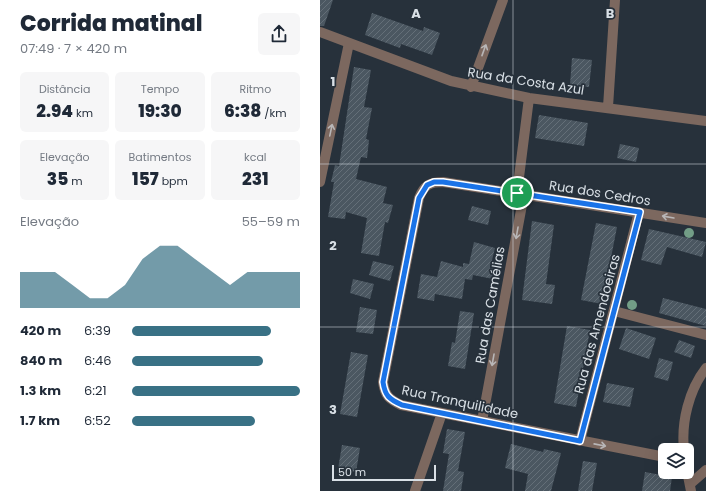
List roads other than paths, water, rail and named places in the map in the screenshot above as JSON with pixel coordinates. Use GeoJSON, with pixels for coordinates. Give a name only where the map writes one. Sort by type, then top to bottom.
{"type":"FeatureCollection","features":[{"type":"Feature","properties":{"kind":"street"},"geometry":{"type":"LineString","coordinates":[[471,87],[502,0]]}},
{"type":"Feature","properties":{"kind":"street"},"geometry":{"type":"LineString","coordinates":[[608,107],[615,0]]}},
{"type":"Feature","properties":{"kind":"street","name":"Rua da Costa Azul"},"geometry":{"type":"LineString","coordinates":[[320,32],[349,44],[471,87],[529,98],[608,107],[706,121]]}},
{"type":"Feature","properties":{"kind":"street"},"geometry":{"type":"LineString","coordinates":[[320,182],[349,44]]}},
{"type":"Feature","properties":{"kind":"street","name":"Rua das Camélias"},"geometry":{"type":"LineString","coordinates":[[482,421],[520,194],[529,98]]}},
{"type":"Feature","properties":{"kind":"street","name":"Rua Tranquilidade"},"geometry":{"type":"LineString","coordinates":[[443,182],[434,182],[427,185],[419,198],[383,382],[385,393],[389,399],[402,405],[658,456]]}},
{"type":"Feature","properties":{"kind":"street","name":"Rua dos Cedros"},"geometry":{"type":"LineString","coordinates":[[443,182],[706,223]]}},
{"type":"Feature","properties":{"kind":"street","name":"Rua das Amendoeiras"},"geometry":{"type":"LineString","coordinates":[[580,441],[640,212]]}},
{"type":"Feature","properties":{"kind":"street"},"geometry":{"type":"LineString","coordinates":[[614,310],[706,335]]}},
{"type":"Feature","properties":{"kind":"street"},"geometry":{"type":"LineString","coordinates":[[684,443],[684,428],[689,403],[695,387],[706,368]]}},
{"type":"Feature","properties":{"kind":"street"},"geometry":{"type":"LineString","coordinates":[[415,491],[442,413]]}},
{"type":"Feature","properties":{"kind":"street"},"geometry":{"type":"LineString","coordinates":[[691,487],[706,470]]}}]}
